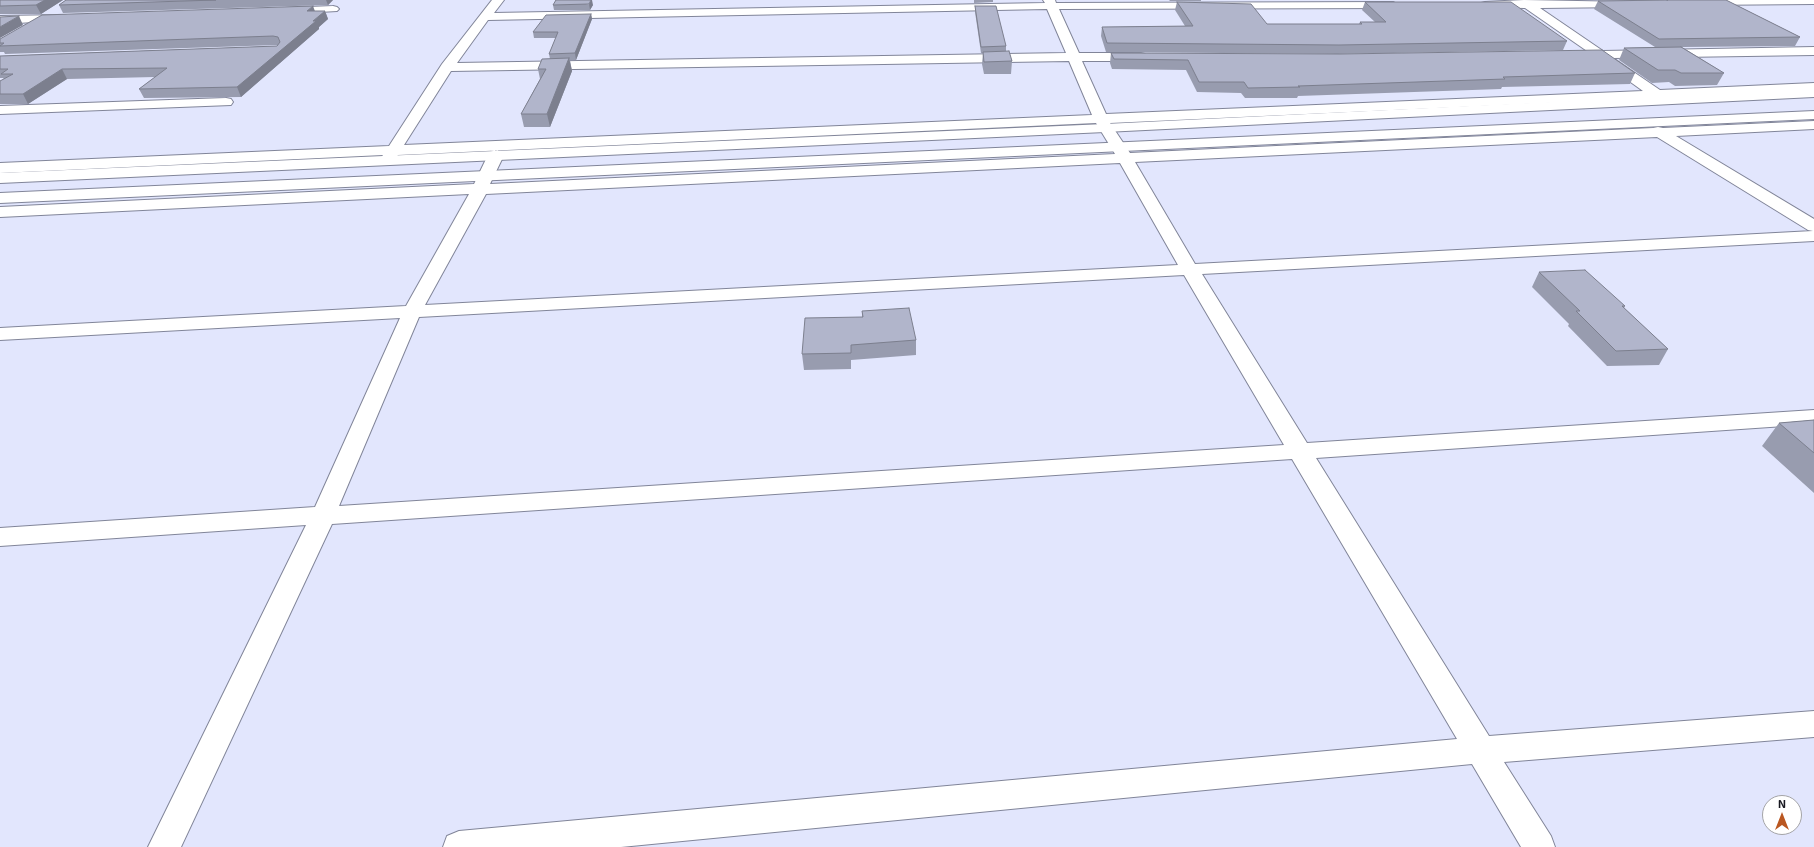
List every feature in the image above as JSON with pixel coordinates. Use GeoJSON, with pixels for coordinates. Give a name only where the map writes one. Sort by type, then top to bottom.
{"type":"FeatureCollection","features":[{"type":"Feature","properties":{"kind":"street"},"geometry":{"type":"LineString","coordinates":[[391,155],[447,67],[498,0]]}},
{"type":"Feature","properties":{"kind":"street"},"geometry":{"type":"LineString","coordinates":[[1687,3],[1814,1]]}},
{"type":"Feature","properties":{"kind":"street"},"geometry":{"type":"LineString","coordinates":[[484,17],[1050,3],[1401,5]]}},
{"type":"Feature","properties":{"kind":"street"},"geometry":{"type":"LineString","coordinates":[[1050,3],[1102,123],[1122,153],[1190,270],[1301,451],[1539,847]]}},
{"type":"Feature","properties":{"kind":"street"},"geometry":{"type":"LineString","coordinates":[[1524,3],[1662,97],[1814,93]]}},
{"type":"Feature","properties":{"kind":"street"},"geometry":{"type":"LineString","coordinates":[[1472,5],[1524,3],[1639,3]]}},
{"type":"Feature","properties":{"kind":"street"},"geometry":{"type":"LineString","coordinates":[[24,30],[61,8]]}},
{"type":"Feature","properties":{"kind":"street"},"geometry":{"type":"LineString","coordinates":[[270,12],[333,10]]}},
{"type":"Feature","properties":{"kind":"street"},"geometry":{"type":"LineString","coordinates":[[0,20],[74,18]]}},
{"type":"Feature","properties":{"kind":"street"},"geometry":{"type":"LineString","coordinates":[[1566,55],[1814,51]]}},
{"type":"Feature","properties":{"kind":"street"},"geometry":{"type":"LineString","coordinates":[[447,67],[1073,56],[1151,57]]}},
{"type":"Feature","properties":{"kind":"street"},"geometry":{"type":"LineString","coordinates":[[0,168],[391,155],[1662,97],[1814,87]]}},
{"type":"Feature","properties":{"kind":"street"},"geometry":{"type":"LineString","coordinates":[[0,110],[226,102]]}},
{"type":"Feature","properties":{"kind":"street"},"geometry":{"type":"LineString","coordinates":[[1122,153],[1646,123],[1814,115]]}},
{"type":"Feature","properties":{"kind":"street"},"geometry":{"type":"LineString","coordinates":[[0,178],[391,155],[496,155],[1102,123]]}},
{"type":"Feature","properties":{"kind":"street"},"geometry":{"type":"LineString","coordinates":[[1646,123],[1814,226]]}},
{"type":"Feature","properties":{"kind":"street"},"geometry":{"type":"LineString","coordinates":[[0,212],[482,183],[1122,153],[1814,125]]}},
{"type":"Feature","properties":{"kind":"street"},"geometry":{"type":"LineString","coordinates":[[164,847],[323,516],[412,312],[496,155]]}},
{"type":"Feature","properties":{"kind":"street"},"geometry":{"type":"LineString","coordinates":[[0,198],[482,183]]}},
{"type":"Feature","properties":{"kind":"street"},"geometry":{"type":"LineString","coordinates":[[0,334],[1814,236]]}},
{"type":"Feature","properties":{"kind":"street"},"geometry":{"type":"LineString","coordinates":[[0,537],[1814,418]]}},
{"type":"Feature","properties":{"kind":"street"},"geometry":{"type":"LineString","coordinates":[[459,847],[1481,750],[1814,724]]}},
{"type":"Feature","properties":{"kind":"building"},"geometry":{"type":"Polygon","coordinates":[[[0,0],[45,0],[36,5],[0,6],[0,0]]]}},
{"type":"Feature","properties":{"kind":"building"},"geometry":{"type":"Polygon","coordinates":[[[66,0],[216,0],[59,5],[66,0]]]}},
{"type":"Feature","properties":{"kind":"building"},"geometry":{"type":"Polygon","coordinates":[[[556,0],[591,0],[589,4],[553,5],[556,0]]]}},
{"type":"Feature","properties":{"kind":"building"},"geometry":{"type":"Polygon","coordinates":[[[1726,0],[1800,37],[1659,39],[1598,1],[1726,0]]]}},
{"type":"Feature","properties":{"kind":"building"},"geometry":{"type":"Polygon","coordinates":[[[1177,2],[1251,4],[1267,24],[1362,24],[1360,22],[1386,22],[1365,2],[1511,2],[1567,41],[1339,45],[1107,43],[1102,27],[1193,26],[1177,2]]]}},
{"type":"Feature","properties":{"kind":"building"},"geometry":{"type":"Polygon","coordinates":[[[313,6],[307,11],[325,11],[313,21],[316,21],[237,87],[139,89],[167,68],[62,69],[23,94],[0,94],[0,81],[13,74],[1,74],[8,69],[0,69],[0,56],[277,46],[280,42],[278,37],[273,36],[0,46],[4,43],[0,43],[0,39],[42,15],[313,6]]]}},
{"type":"Feature","properties":{"kind":"building"},"geometry":{"type":"Polygon","coordinates":[[[975,6],[996,6],[1006,46],[981,47],[975,6]]]}},
{"type":"Feature","properties":{"kind":"building"},"geometry":{"type":"Polygon","coordinates":[[[591,14],[575,53],[549,54],[558,32],[533,32],[546,15],[591,14]]]}},
{"type":"Feature","properties":{"kind":"building"},"geometry":{"type":"Polygon","coordinates":[[[19,16],[0,27],[0,17],[19,16]]]}},
{"type":"Feature","properties":{"kind":"building"},"geometry":{"type":"Polygon","coordinates":[[[1681,47],[1724,73],[1681,73],[1675,70],[1658,70],[1624,48],[1681,47]]]}},
{"type":"Feature","properties":{"kind":"building"},"geometry":{"type":"Polygon","coordinates":[[[1602,50],[1635,73],[1248,88],[1244,82],[1199,82],[1188,60],[1114,59],[1111,53],[1340,54],[1602,50]]]}},
{"type":"Feature","properties":{"kind":"building"},"geometry":{"type":"Polygon","coordinates":[[[1009,51],[1012,61],[984,62],[983,52],[1009,51]]]}},
{"type":"Feature","properties":{"kind":"building"},"geometry":{"type":"Polygon","coordinates":[[[569,58],[547,114],[521,114],[546,69],[538,69],[542,59],[569,58]]]}},
{"type":"Feature","properties":{"kind":"building"},"geometry":{"type":"Polygon","coordinates":[[[1585,270],[1625,306],[1622,306],[1668,349],[1616,351],[1576,311],[1580,311],[1539,272],[1585,270]]]}},
{"type":"Feature","properties":{"kind":"building"},"geometry":{"type":"Polygon","coordinates":[[[909,308],[916,340],[851,345],[851,353],[802,354],[805,318],[863,317],[862,311],[909,308]]]}},
{"type":"Feature","properties":{"kind":"building"},"geometry":{"type":"Polygon","coordinates":[[[1814,420],[1814,453],[1779,423],[1814,420]]]}}]}
